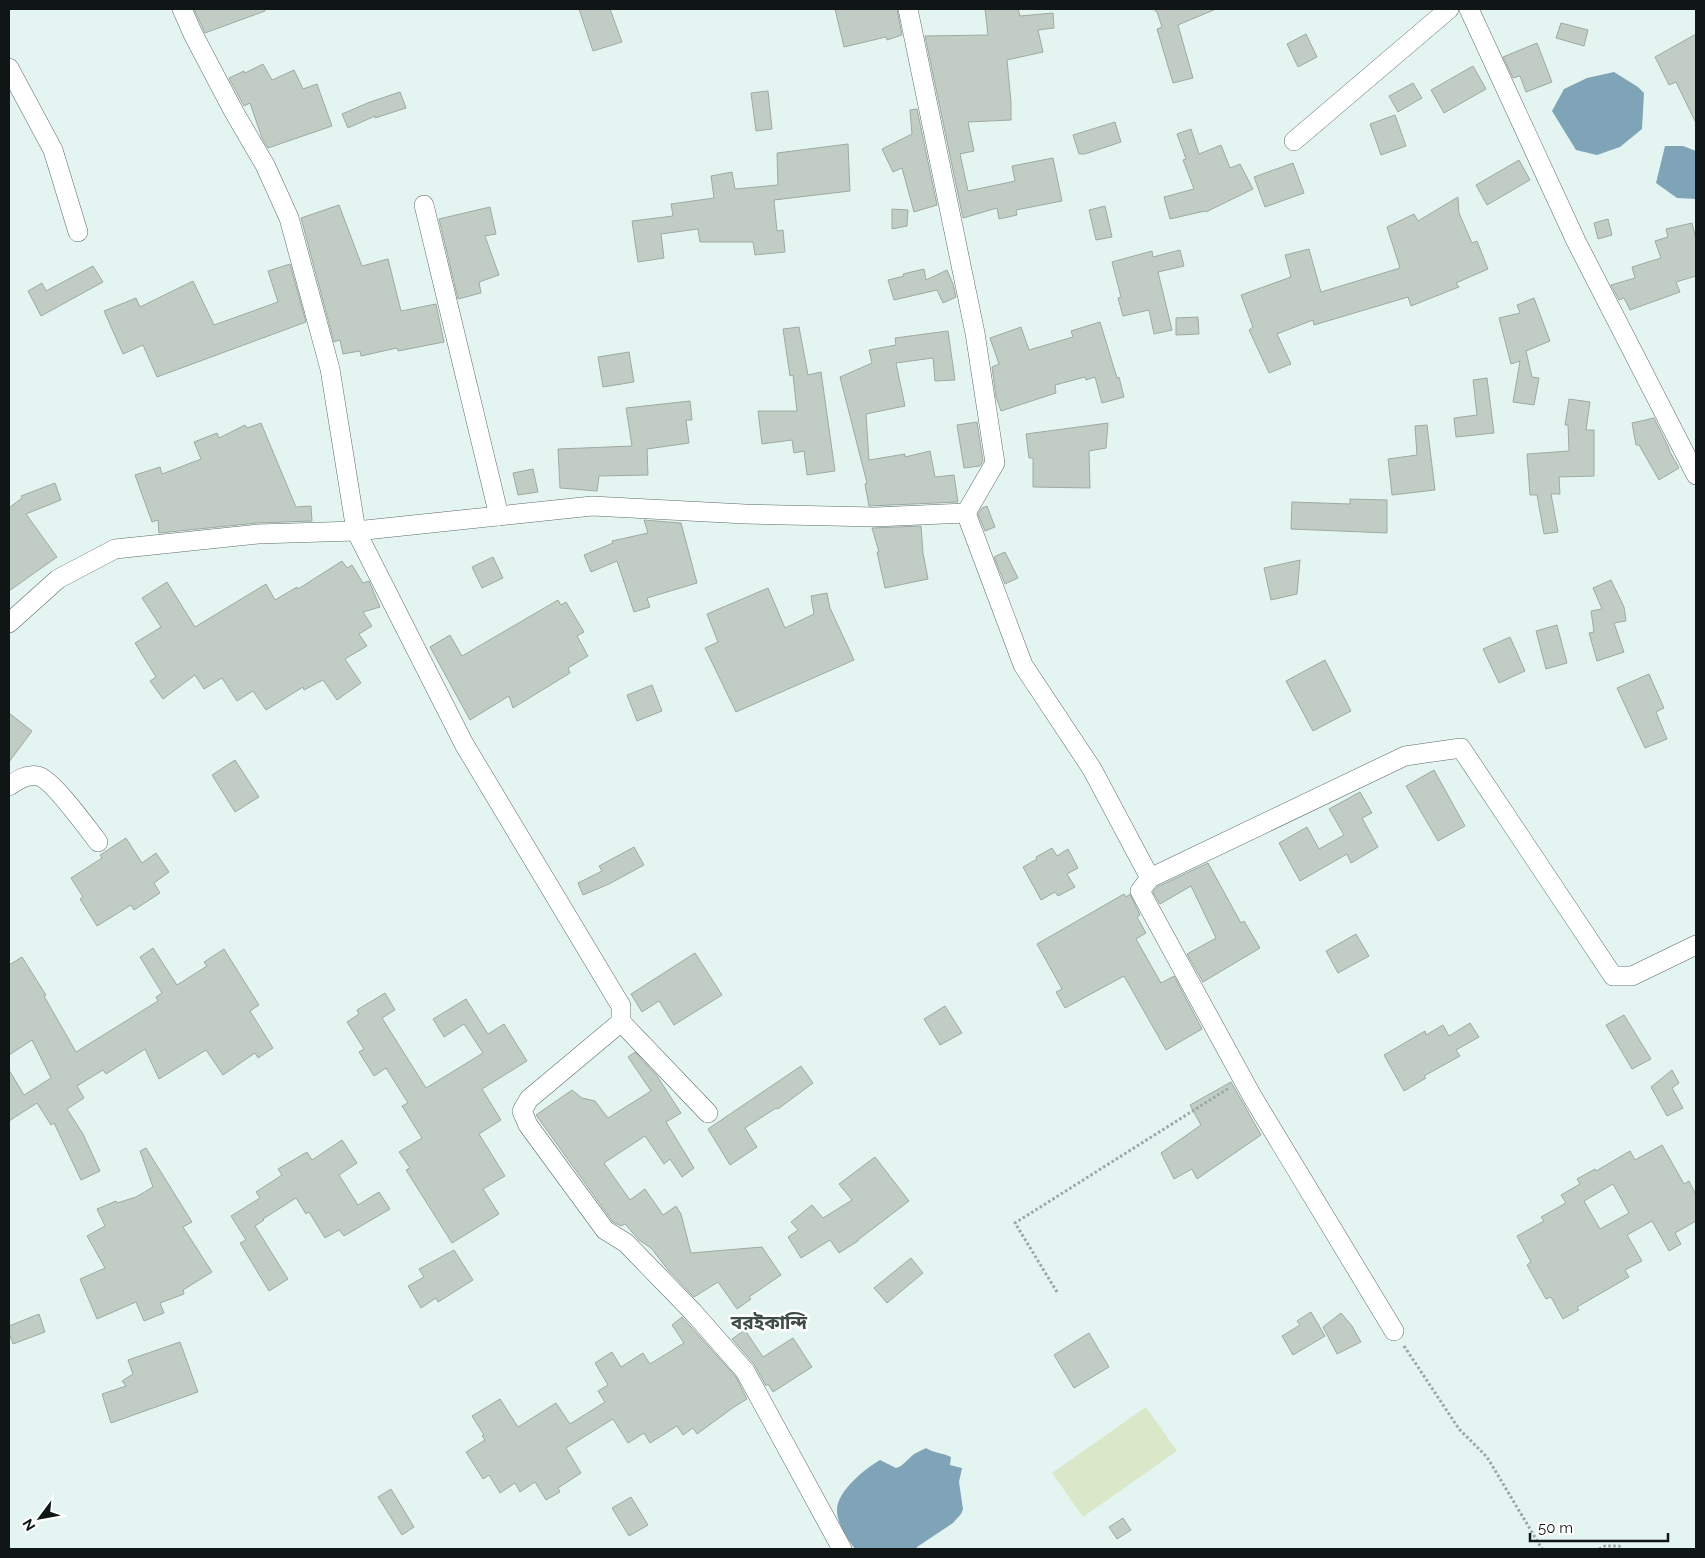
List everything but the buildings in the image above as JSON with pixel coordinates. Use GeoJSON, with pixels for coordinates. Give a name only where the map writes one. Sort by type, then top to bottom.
{"type":"FeatureCollection","features":[{"type":"Feature","properties":{"kind":"street"},"geometry":{"type":"LineString","coordinates":[[182,9],[234,112],[265,165],[289,218],[330,369],[356,531],[464,744],[621,1006],[621,1022],[708,1113]]}},
{"type":"Feature","properties":{"kind":"street"},"geometry":{"type":"LineString","coordinates":[[908,9],[975,333],[995,463],[966,513]]}},
{"type":"Feature","properties":{"kind":"street"},"geometry":{"type":"LineString","coordinates":[[1294,141],[1449,9]]}},
{"type":"Feature","properties":{"kind":"street"},"geometry":{"type":"LineString","coordinates":[[1469,9],[1576,242],[1696,475]]}},
{"type":"Feature","properties":{"kind":"street"},"geometry":{"type":"LineString","coordinates":[[9,68],[53,150],[78,232]]}},
{"type":"Feature","properties":{"kind":"street"},"geometry":{"type":"LineString","coordinates":[[424,205],[499,516]]}},
{"type":"Feature","properties":{"kind":"street"},"geometry":{"type":"LineString","coordinates":[[9,623],[58,578],[115,549],[258,534],[356,531],[592,506],[745,514],[875,517],[966,513]]}},
{"type":"Feature","properties":{"kind":"street"},"geometry":{"type":"LineString","coordinates":[[966,513],[1023,665],[1092,768],[1150,878]]}},
{"type":"Feature","properties":{"kind":"street"},"geometry":{"type":"LineString","coordinates":[[1394,1331],[1243,1079],[1140,892],[1150,878],[1406,756],[1461,748],[1613,976],[1632,976],[1696,945]]}},
{"type":"Feature","properties":{"kind":"street"},"geometry":{"type":"LineString","coordinates":[[9,786],[20,778],[40,776],[63,797],[98,842]]}},
{"type":"Feature","properties":{"kind":"street"},"geometry":{"type":"LineString","coordinates":[[621,1022],[529,1099],[522,1111],[528,1125],[605,1230],[626,1243],[693,1312],[745,1371],[842,1549]]}},
{"type":"Feature","properties":{"kind":"path"},"geometry":{"type":"LineString","coordinates":[[1057,1292],[1015,1223],[1243,1079]]}},
{"type":"Feature","properties":{"kind":"path"},"geometry":{"type":"LineString","coordinates":[[1394,1331],[1459,1429],[1487,1457],[1542,1549]]}},
{"type":"Feature","properties":{"kind":"path"},"geometry":{"type":"LineString","coordinates":[[1599,1549],[1605,1546],[1620,1546],[1622,1549]]}},
{"type":"Feature","properties":{"kind":"green space"},"geometry":{"type":"Polygon","coordinates":[[[1146,1407],[1177,1451],[1083,1517],[1052,1473],[1146,1407]]]}},
{"type":"Feature","properties":{"kind":"water"},"geometry":{"type":"Polygon","coordinates":[[[1614,72],[1644,93],[1642,129],[1620,147],[1597,155],[1576,150],[1552,111],[1564,89],[1587,78],[1614,72]]]}},
{"type":"Feature","properties":{"kind":"water"},"geometry":{"type":"Polygon","coordinates":[[[1665,146],[1683,146],[1696,151],[1696,199],[1677,198],[1656,183],[1665,146]]]}},
{"type":"Feature","properties":{"kind":"water"},"geometry":{"type":"Polygon","coordinates":[[[926,1448],[951,1457],[950,1465],[962,1468],[959,1482],[963,1509],[961,1514],[953,1523],[916,1549],[855,1549],[843,1531],[837,1515],[838,1503],[842,1495],[860,1474],[880,1460],[896,1468],[914,1454],[926,1448]]]}},
{"type":"Feature","properties":{"kind":"district","name":"বরইকান্দি"},"geometry":{"type":"Point","coordinates":[769,1322]}}]}
